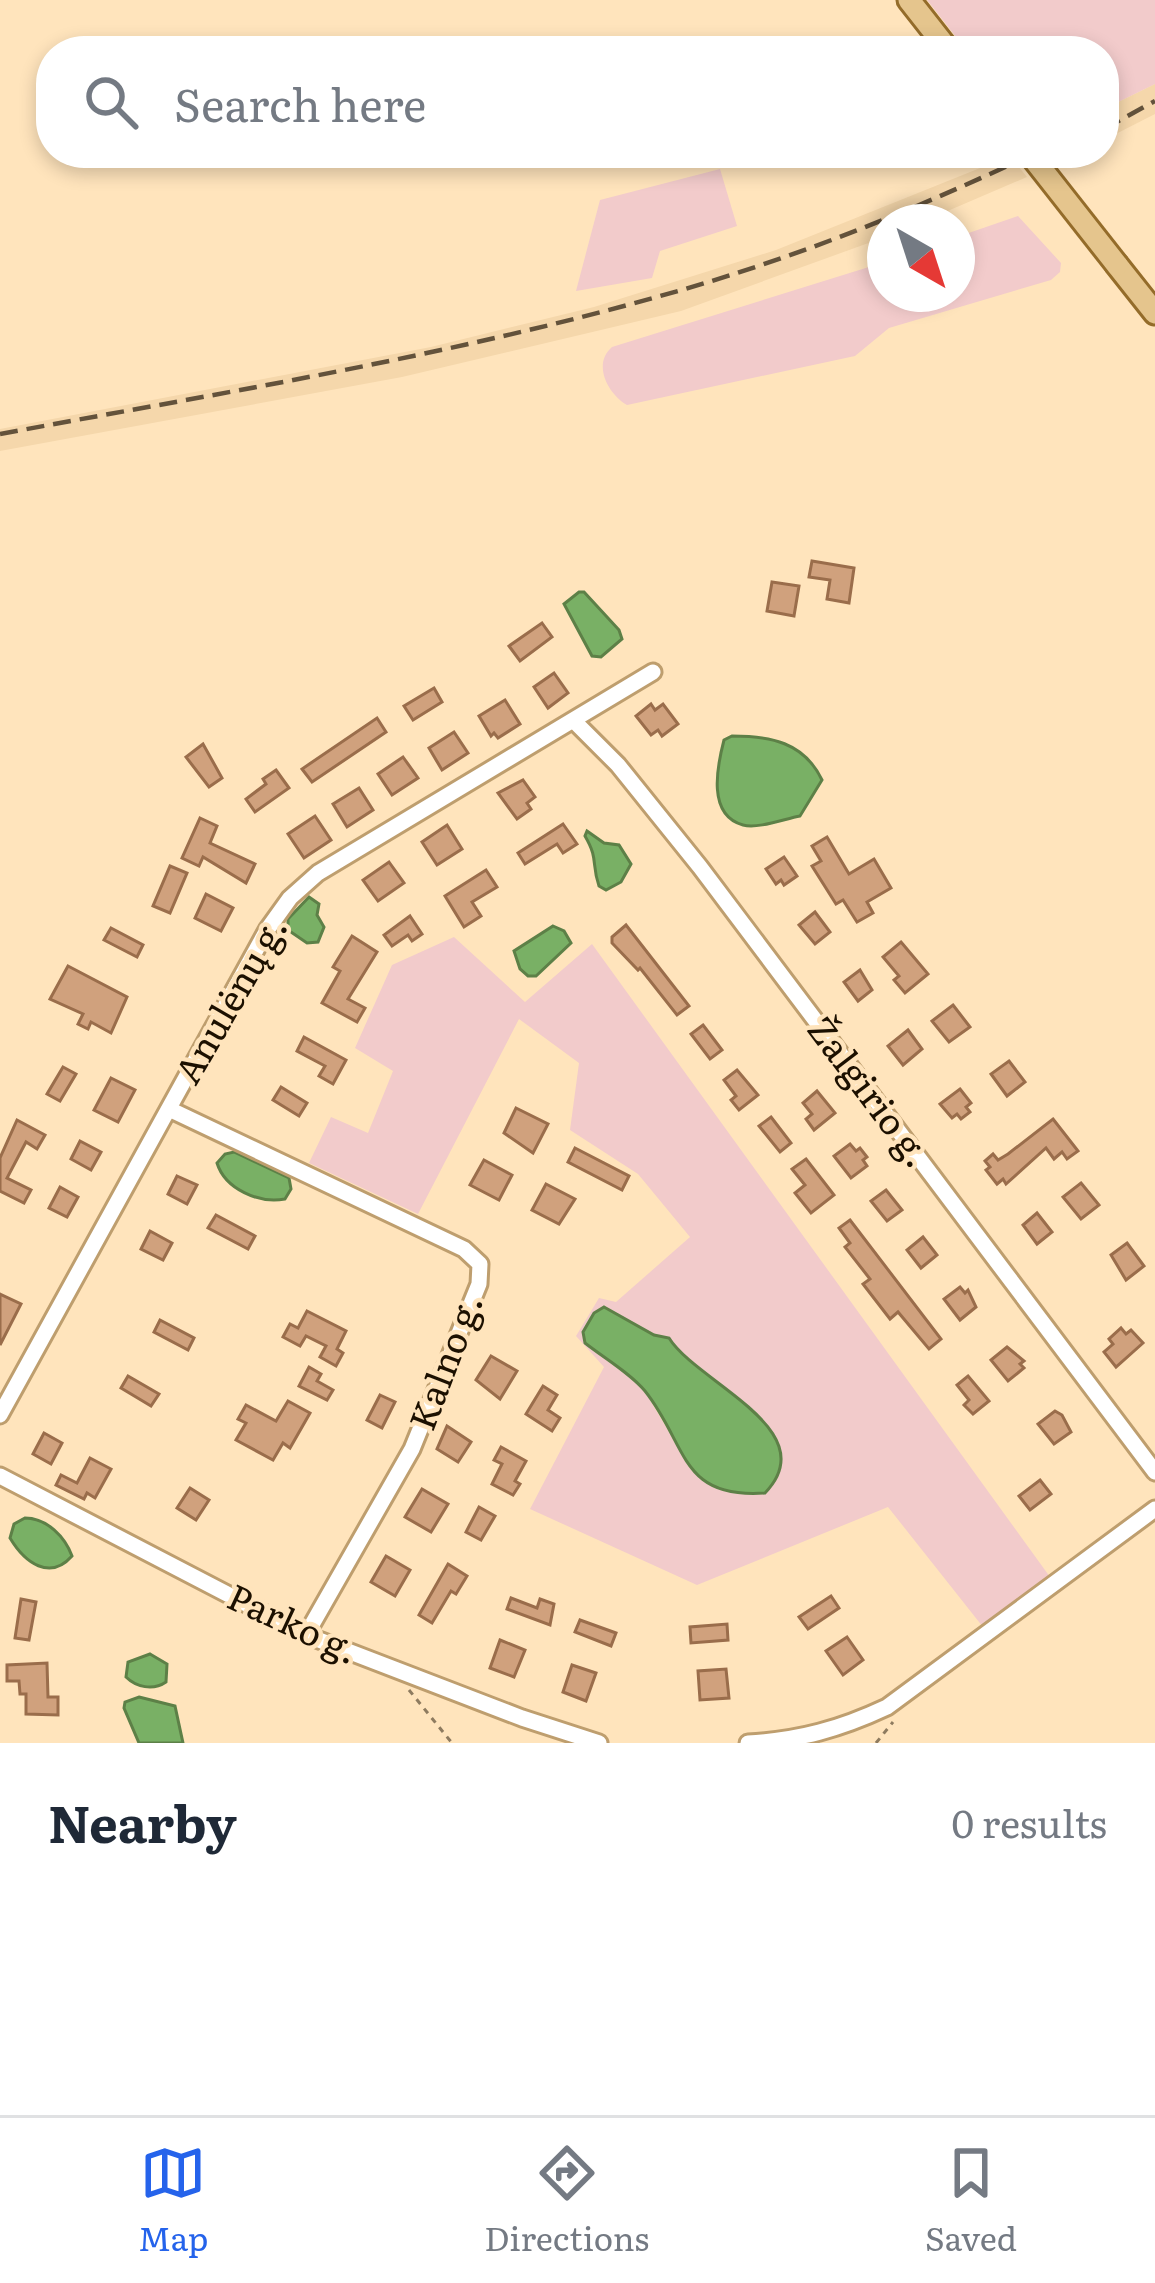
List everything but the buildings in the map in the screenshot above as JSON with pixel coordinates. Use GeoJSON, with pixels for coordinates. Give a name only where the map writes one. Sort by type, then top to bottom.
{"type":"FeatureCollection","features":[{"type":"Feature","properties":{"kind":"main road"},"geometry":{"type":"LineString","coordinates":[[909,0],[937,36]]}},
{"type":"Feature","properties":{"kind":"main road"},"geometry":{"type":"LineString","coordinates":[[1041,168],[1155,313]]}},
{"type":"Feature","properties":{"kind":"street","name":"Anulėnų g."},"geometry":{"type":"LineString","coordinates":[[0,1412],[267,929],[290,898],[318,873],[653,672]]}},
{"type":"Feature","properties":{"kind":"street","name":"Žalgirio g."},"geometry":{"type":"LineString","coordinates":[[574,721],[618,765],[700,867],[1155,1472]]}},
{"type":"Feature","properties":{"kind":"street","name":"Kalno g."},"geometry":{"type":"LineString","coordinates":[[169,1109],[464,1249],[480,1264],[478,1285],[412,1449],[306,1635]]}},
{"type":"Feature","properties":{"kind":"street","name":"Parko g."},"geometry":{"type":"LineString","coordinates":[[0,1476],[306,1635],[598,1743]]}},
{"type":"Feature","properties":{"kind":"street"},"geometry":{"type":"LineString","coordinates":[[748,1743],[797,1740],[839,1729],[886,1707],[1155,1509]]}},
{"type":"Feature","properties":{"kind":"path"},"geometry":{"type":"LineString","coordinates":[[394,1669],[452,1743]]}},
{"type":"Feature","properties":{"kind":"shaded area"},"geometry":{"type":"Polygon","coordinates":[[[927,0],[1155,0],[1155,84],[1119,102],[1119,36],[955,36],[927,0]]]}},
{"type":"Feature","properties":{"kind":"shaded area"},"geometry":{"type":"Polygon","coordinates":[[[1155,84],[1155,114],[1119,132],[1119,102],[1155,84]]]}},
{"type":"Feature","properties":{"kind":"shaded area"},"geometry":{"type":"Polygon","coordinates":[[[980,168],[1020,168],[1027,177],[964,204],[891,204],[980,168]]]}},
{"type":"Feature","properties":{"kind":"shaded area"},"geometry":{"type":"Polygon","coordinates":[[[720,169],[737,226],[660,251],[652,278],[576,291],[600,200],[720,169]]]}},
{"type":"Feature","properties":{"kind":"shaded area"},"geometry":{"type":"Polygon","coordinates":[[[867,213],[867,244],[681,311],[402,377],[0,451],[0,429],[431,347],[594,307],[776,250],[867,213]]]}},
{"type":"Feature","properties":{"kind":"shaded area"},"geometry":{"type":"Polygon","coordinates":[[[1018,216],[1061,263],[1060,272],[1051,280],[975,303],[975,231],[1018,216]]]}},
{"type":"Feature","properties":{"kind":"shaded area"},"geometry":{"type":"Polygon","coordinates":[[[867,268],[867,312],[943,312],[889,328],[855,356],[627,405],[605,378],[603,362],[612,347],[867,268]]]}},
{"type":"Feature","properties":{"kind":"shaded area"},"geometry":{"type":"Polygon","coordinates":[[[579,592],[619,630],[622,639],[601,657],[592,656],[564,604],[579,592]]]}},
{"type":"Feature","properties":{"kind":"shaded area"},"geometry":{"type":"Polygon","coordinates":[[[732,736],[784,744],[815,767],[822,780],[800,816],[749,826],[732,820],[724,811],[717,776],[724,740],[732,736]]]}},
{"type":"Feature","properties":{"kind":"shaded area"},"geometry":{"type":"Polygon","coordinates":[[[587,831],[604,843],[619,845],[631,864],[621,882],[606,890],[599,886],[587,831]]]}},
{"type":"Feature","properties":{"kind":"shaded area"},"geometry":{"type":"Polygon","coordinates":[[[309,897],[319,904],[317,915],[324,927],[318,942],[307,943],[288,930],[288,919],[309,897]]]}},
{"type":"Feature","properties":{"kind":"shaded area"},"geometry":{"type":"Polygon","coordinates":[[[553,926],[564,931],[571,943],[536,976],[528,976],[514,951],[553,926]]]}},
{"type":"Feature","properties":{"kind":"shaded area"},"geometry":{"type":"Polygon","coordinates":[[[454,937],[525,1002],[592,944],[1050,1577],[983,1627],[888,1507],[697,1585],[530,1509],[604,1367],[576,1336],[599,1298],[616,1302],[690,1237],[638,1174],[570,1130],[579,1063],[519,1019],[418,1214],[309,1163],[331,1117],[368,1133],[393,1071],[355,1048],[392,965],[454,937]],[[604,1308],[644,1390],[687,1462],[760,1416],[681,1357],[669,1338],[604,1308]]]}},
{"type":"Feature","properties":{"kind":"shaded area"},"geometry":{"type":"Polygon","coordinates":[[[234,1152],[289,1178],[291,1189],[285,1199],[254,1197],[227,1180],[217,1163],[234,1152]]]}},
{"type":"Feature","properties":{"kind":"shaded area"},"geometry":{"type":"Polygon","coordinates":[[[604,1307],[654,1335],[669,1338],[769,1428],[780,1449],[780,1470],[765,1493],[737,1493],[701,1478],[645,1391],[585,1343],[583,1332],[594,1313],[604,1307]]]}},
{"type":"Feature","properties":{"kind":"shaded area"},"geometry":{"type":"Polygon","coordinates":[[[25,1518],[54,1530],[72,1556],[47,1568],[30,1561],[10,1538],[14,1524],[25,1518]]]}},
{"type":"Feature","properties":{"kind":"shaded area"},"geometry":{"type":"Polygon","coordinates":[[[150,1654],[167,1664],[166,1682],[145,1687],[126,1677],[128,1662],[150,1654]]]}},
{"type":"Feature","properties":{"kind":"shaded area"},"geometry":{"type":"Polygon","coordinates":[[[139,1697],[175,1706],[183,1743],[139,1743],[124,1708],[125,1702],[139,1697]]]}},
{"type":"Feature","properties":{"kind":"railway"},"geometry":{"type":"LineString","coordinates":[[1119,121],[1155,101]]}},
{"type":"Feature","properties":{"kind":"railway"},"geometry":{"type":"LineString","coordinates":[[0,434],[415,356],[579,318],[756,267],[1002,168]]}}]}
